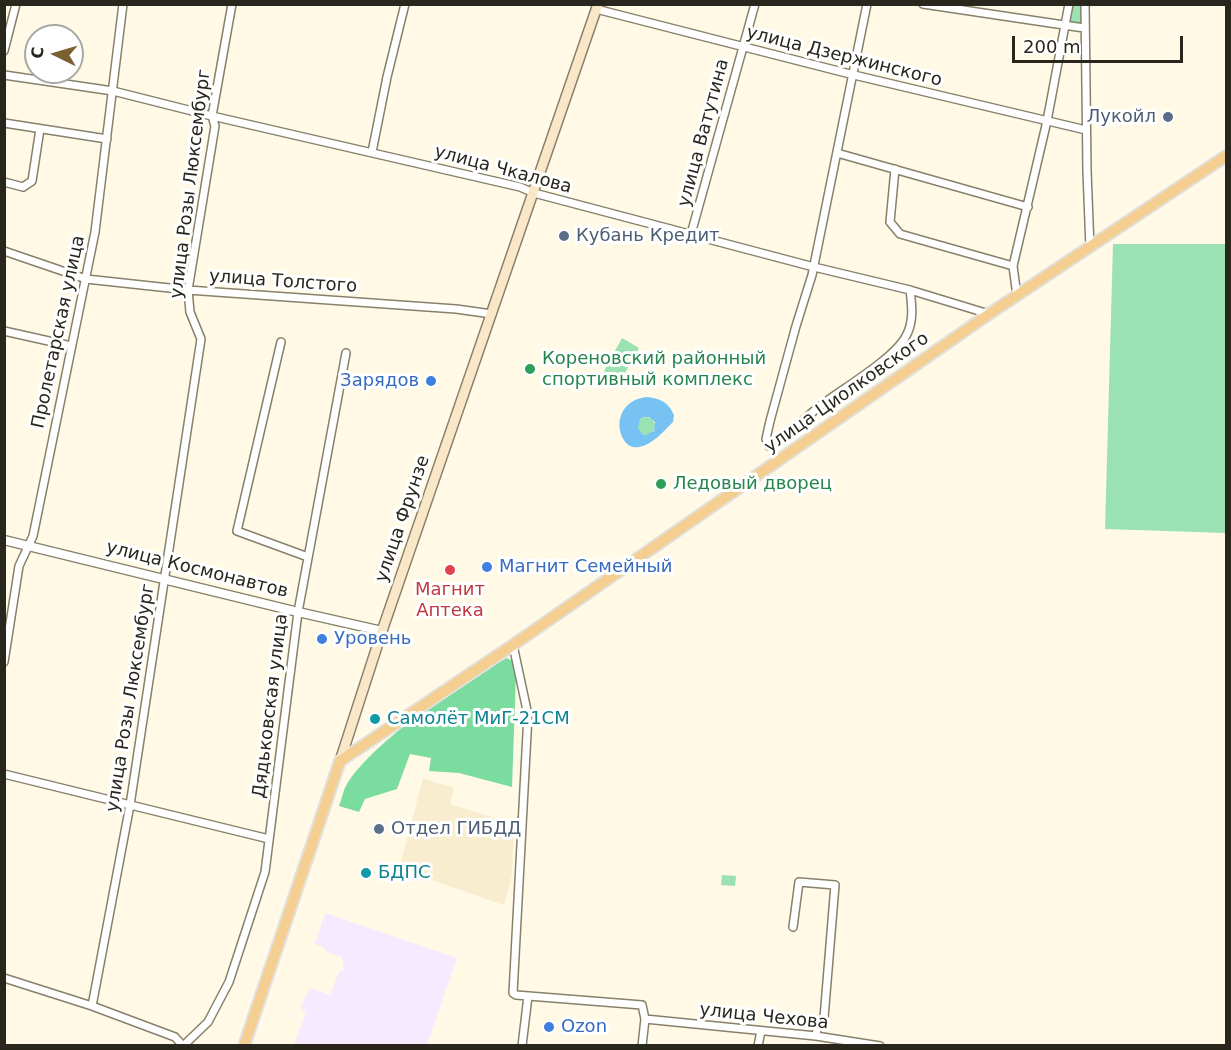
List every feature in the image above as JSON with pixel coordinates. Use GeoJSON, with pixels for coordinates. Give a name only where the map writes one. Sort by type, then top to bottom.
{"type":"FeatureCollection","features":[{"type":"Feature","properties":{"kind":"main road","name":"улица Фрунзе"},"geometry":{"type":"LineString","coordinates":[[244,1046],[382,631],[597,7]]}},
{"type":"Feature","properties":{"kind":"main road","name":"улица Циолковского"},"geometry":{"type":"LineString","coordinates":[[340,761],[513,645],[989,314],[1227,156]]}},
{"type":"Feature","properties":{"kind":"main road"},"geometry":{"type":"LineString","coordinates":[[354,716],[355,736],[365,744]]}},
{"type":"Feature","properties":{"kind":"street"},"geometry":{"type":"LineString","coordinates":[[4,51],[16,4]]}},
{"type":"Feature","properties":{"kind":"street","name":"Пролетарская улица"},"geometry":{"type":"LineString","coordinates":[[4,662],[19,566],[33,536],[86,279],[107,140],[123,4]]}},
{"type":"Feature","properties":{"kind":"street","name":"улица Розы Люксембург"},"geometry":{"type":"LineString","coordinates":[[92,1006],[130,805],[201,339],[190,312],[188,290],[215,126],[212,116],[232,4]]}},
{"type":"Feature","properties":{"kind":"street"},"geometry":{"type":"LineString","coordinates":[[372,152],[405,4]]}},
{"type":"Feature","properties":{"kind":"street","name":"улица Ватутина"},"geometry":{"type":"LineString","coordinates":[[691,234],[755,4]]}},
{"type":"Feature","properties":{"kind":"street"},"geometry":{"type":"LineString","coordinates":[[867,4],[814,267],[770,421],[766,439],[769,446],[774,447],[819,407],[895,351],[907,335],[911,321],[913,306],[910,290]]}},
{"type":"Feature","properties":{"kind":"street"},"geometry":{"type":"LineString","coordinates":[[923,4],[1084,28]]}},
{"type":"Feature","properties":{"kind":"street"},"geometry":{"type":"LineString","coordinates":[[1017,296],[1014,266],[1047,121],[1069,4]]}},
{"type":"Feature","properties":{"kind":"street"},"geometry":{"type":"LineString","coordinates":[[1084,4],[1090,248]]}},
{"type":"Feature","properties":{"kind":"street","name":"улица Дзержинского"},"geometry":{"type":"LineString","coordinates":[[597,7],[742,48],[1086,130]]}},
{"type":"Feature","properties":{"kind":"street","name":"улица Чкалова"},"geometry":{"type":"LineString","coordinates":[[4,75],[113,91],[520,187],[534,193],[814,267],[910,290],[989,314]]}},
{"type":"Feature","properties":{"kind":"street"},"geometry":{"type":"LineString","coordinates":[[4,123],[107,140]]}},
{"type":"Feature","properties":{"kind":"street"},"geometry":{"type":"LineString","coordinates":[[4,182],[23,187],[32,181],[40,129]]}},
{"type":"Feature","properties":{"kind":"street"},"geometry":{"type":"LineString","coordinates":[[837,153],[1028,207]]}},
{"type":"Feature","properties":{"kind":"street"},"geometry":{"type":"LineString","coordinates":[[895,169],[890,222],[900,234],[1014,266]]}},
{"type":"Feature","properties":{"kind":"street","name":"улица Толстого"},"geometry":{"type":"LineString","coordinates":[[4,251],[86,279],[188,290],[456,309],[492,314]]}},
{"type":"Feature","properties":{"kind":"street"},"geometry":{"type":"LineString","coordinates":[[4,331],[71,346]]}},
{"type":"Feature","properties":{"kind":"street"},"geometry":{"type":"LineString","coordinates":[[281,342],[237,531],[308,557]]}},
{"type":"Feature","properties":{"kind":"street","name":"Дядьковская улица"},"geometry":{"type":"LineString","coordinates":[[183,1046],[208,1022],[229,982],[265,872],[298,612],[346,353]]}},
{"type":"Feature","properties":{"kind":"street","name":"улица Космонавтов"},"geometry":{"type":"LineString","coordinates":[[4,540],[382,631]]}},
{"type":"Feature","properties":{"kind":"street"},"geometry":{"type":"LineString","coordinates":[[513,645],[528,715],[513,993],[642,1005],[645,1020],[642,1046]]}},
{"type":"Feature","properties":{"kind":"street"},"geometry":{"type":"LineString","coordinates":[[4,774],[269,839]]}},
{"type":"Feature","properties":{"kind":"street"},"geometry":{"type":"LineString","coordinates":[[793,927],[799,882],[835,885],[824,1018],[817,1029],[817,1046]]}},
{"type":"Feature","properties":{"kind":"street"},"geometry":{"type":"LineString","coordinates":[[4,978],[92,1006],[175,1037],[183,1046]]}},
{"type":"Feature","properties":{"kind":"street"},"geometry":{"type":"LineString","coordinates":[[522,1046],[528,996]]}},
{"type":"Feature","properties":{"kind":"street","name":"улица Чехова"},"geometry":{"type":"LineString","coordinates":[[645,1020],[817,1037],[880,1046]]}},
{"type":"Feature","properties":{"kind":"street"},"geometry":{"type":"LineString","coordinates":[[758,1046],[761,1031]]}},
{"type":"Feature","properties":{"kind":"shaded area"},"geometry":{"type":"Polygon","coordinates":[[[423,778],[454,788],[450,804],[514,824],[512,875],[504,905],[399,869],[423,778]]]}},
{"type":"Feature","properties":{"kind":"shaded area"},"geometry":{"type":"Polygon","coordinates":[[[325,913],[457,958],[427,1045],[294,1045],[306,1012],[302,1010],[301,1005],[310,988],[330,995],[339,972],[344,970],[342,957],[325,951],[325,948],[315,944],[325,913]]]}},
{"type":"Feature","properties":{"kind":"green space"},"geometry":{"type":"Polygon","coordinates":[[[1072,5],[1083,5],[1084,21],[1075,25],[1068,24],[1072,5]]]}},
{"type":"Feature","properties":{"kind":"green space"},"geometry":{"type":"Polygon","coordinates":[[[1113,244],[1226,244],[1226,533],[1105,529],[1113,244]]]}},
{"type":"Feature","properties":{"kind":"green space"},"geometry":{"type":"Polygon","coordinates":[[[622,338],[639,348],[621,380],[604,371],[622,338]]]}},
{"type":"Feature","properties":{"kind":"green space"},"geometry":{"type":"Polygon","coordinates":[[[646,417],[652,420],[655,426],[652,432],[646,435],[640,432],[637,426],[640,420],[646,417]]]}},
{"type":"Feature","properties":{"kind":"green space"},"geometry":{"type":"Polygon","coordinates":[[[507,658],[514,662],[516,675],[512,787],[459,773],[429,771],[431,758],[410,754],[397,789],[365,799],[359,812],[339,806],[346,786],[376,750],[444,696],[507,658]]]}},
{"type":"Feature","properties":{"kind":"green space"},"geometry":{"type":"Polygon","coordinates":[[[722,875],[736,876],[735,886],[721,885],[722,875]]]}},
{"type":"Feature","properties":{"kind":"water"},"geometry":{"type":"Polygon","coordinates":[[[646,397],[655,398],[666,404],[674,415],[673,422],[662,433],[649,444],[639,447],[632,447],[621,435],[621,417],[625,408],[633,401],[646,397]],[[649,417],[640,419],[638,428],[642,434],[646,435],[654,431],[655,422],[649,417]]]}},
{"type":"Feature","properties":{"kind":"place","name":"Лукойл"},"geometry":{"type":"Point","coordinates":[1168,117]}},
{"type":"Feature","properties":{"kind":"place","name":"Кубань Кредит"},"geometry":{"type":"Point","coordinates":[564,236]}},
{"type":"Feature","properties":{"kind":"place","name":"Кореновский районный спортивный комплекс"},"geometry":{"type":"Point","coordinates":[530,369]}},
{"type":"Feature","properties":{"kind":"place","name":"Зарядов"},"geometry":{"type":"Point","coordinates":[431,381]}},
{"type":"Feature","properties":{"kind":"place","name":"Ледовый дворец"},"geometry":{"type":"Point","coordinates":[661,484]}},
{"type":"Feature","properties":{"kind":"place","name":"Магнит Семейный"},"geometry":{"type":"Point","coordinates":[487,567]}},
{"type":"Feature","properties":{"kind":"place","name":"Магнит Аптека"},"geometry":{"type":"Point","coordinates":[450,570]}},
{"type":"Feature","properties":{"kind":"place","name":"Уровень"},"geometry":{"type":"Point","coordinates":[322,639]}},
{"type":"Feature","properties":{"kind":"place","name":"Самолёт МиГ-21СМ"},"geometry":{"type":"Point","coordinates":[375,719]}},
{"type":"Feature","properties":{"kind":"place","name":"Отдел ГИБДД"},"geometry":{"type":"Point","coordinates":[379,829]}},
{"type":"Feature","properties":{"kind":"place","name":"БДПС"},"geometry":{"type":"Point","coordinates":[366,873]}},
{"type":"Feature","properties":{"kind":"place","name":"Ozon"},"geometry":{"type":"Point","coordinates":[549,1027]}}]}
